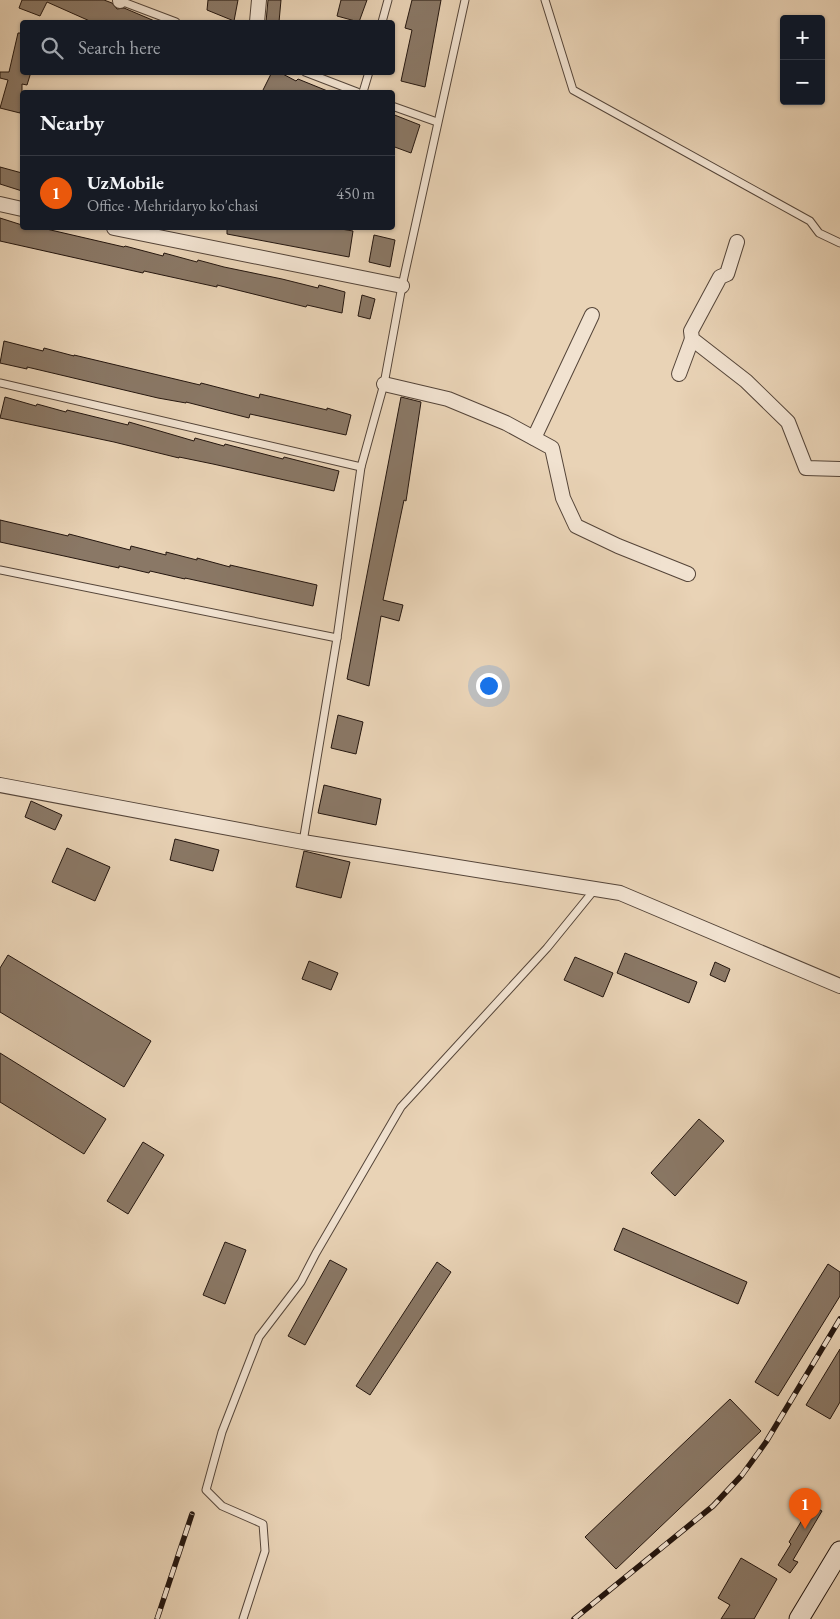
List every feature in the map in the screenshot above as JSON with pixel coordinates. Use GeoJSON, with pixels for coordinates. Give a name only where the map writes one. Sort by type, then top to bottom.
{"type":"FeatureCollection","features":[{"type":"Feature","properties":{"kind":"main road"},"geometry":{"type":"LineString","coordinates":[[799,1619],[840,1551]]}},
{"type":"Feature","properties":{"kind":"street"},"geometry":{"type":"LineString","coordinates":[[257,20],[259,0]]}},
{"type":"Feature","properties":{"kind":"street"},"geometry":{"type":"LineString","coordinates":[[0,204],[20,209]]}},
{"type":"Feature","properties":{"kind":"street"},"geometry":{"type":"LineString","coordinates":[[124,230],[402,286]]}},
{"type":"Feature","properties":{"kind":"street"},"geometry":{"type":"LineString","coordinates":[[679,374],[692,340],[690,332],[720,277],[727,274],[737,242]]}},
{"type":"Feature","properties":{"kind":"street"},"geometry":{"type":"LineString","coordinates":[[534,438],[592,315]]}},
{"type":"Feature","properties":{"kind":"street"},"geometry":{"type":"LineString","coordinates":[[692,340],[746,381],[788,422],[806,468],[840,469]]}},
{"type":"Feature","properties":{"kind":"street"},"geometry":{"type":"LineString","coordinates":[[384,384],[448,399],[506,423],[552,448],[563,498],[576,526],[618,546],[688,574]]}},
{"type":"Feature","properties":{"kind":"street"},"geometry":{"type":"LineString","coordinates":[[0,785],[303,842],[620,894],[840,986]]}},
{"type":"Feature","properties":{"kind":"lane"},"geometry":{"type":"LineString","coordinates":[[120,0],[171,20]]}},
{"type":"Feature","properties":{"kind":"lane"},"geometry":{"type":"LineString","coordinates":[[383,20],[388,0]]}},
{"type":"Feature","properties":{"kind":"lane"},"geometry":{"type":"LineString","coordinates":[[303,842],[338,638],[362,467],[384,384],[402,286],[464,0]]}},
{"type":"Feature","properties":{"kind":"lane"},"geometry":{"type":"LineString","coordinates":[[546,0],[573,90],[810,220],[819,232],[840,243]]}},
{"type":"Feature","properties":{"kind":"lane"},"geometry":{"type":"LineString","coordinates":[[313,75],[352,90]]}},
{"type":"Feature","properties":{"kind":"lane"},"geometry":{"type":"LineString","coordinates":[[364,90],[368,75]]}},
{"type":"Feature","properties":{"kind":"lane"},"geometry":{"type":"LineString","coordinates":[[395,107],[437,122]]}},
{"type":"Feature","properties":{"kind":"lane"},"geometry":{"type":"LineString","coordinates":[[0,383],[362,467]]}},
{"type":"Feature","properties":{"kind":"lane"},"geometry":{"type":"LineString","coordinates":[[0,570],[338,638]]}},
{"type":"Feature","properties":{"kind":"lane"},"geometry":{"type":"LineString","coordinates":[[242,1619],[265,1551],[263,1524],[222,1506],[206,1490],[222,1432],[259,1337],[301,1282],[316,1253],[402,1107],[548,948],[596,889]]}},
{"type":"Feature","properties":{"kind":"building"},"geometry":{"type":"Polygon","coordinates":[[[22,0],[104,0],[112,3],[117,9],[124,8],[152,20],[88,20],[47,2],[40,16],[19,8],[22,0]]]}},
{"type":"Feature","properties":{"kind":"building"},"geometry":{"type":"Polygon","coordinates":[[[208,0],[238,0],[234,20],[207,10],[208,0]]]}},
{"type":"Feature","properties":{"kind":"building"},"geometry":{"type":"Polygon","coordinates":[[[268,0],[281,0],[279,20],[266,20],[268,0]]]}},
{"type":"Feature","properties":{"kind":"building"},"geometry":{"type":"Polygon","coordinates":[[[341,0],[367,0],[360,20],[337,16],[341,0]]]}},
{"type":"Feature","properties":{"kind":"building"},"geometry":{"type":"Polygon","coordinates":[[[412,0],[441,0],[425,87],[401,81],[412,30],[405,28],[412,0]]]}},
{"type":"Feature","properties":{"kind":"building"},"geometry":{"type":"Polygon","coordinates":[[[18,33],[20,33],[20,75],[30,75],[27,85],[22,84],[22,90],[20,90],[20,113],[0,108],[8,80],[0,78],[0,72],[9,72],[18,33]]]}},
{"type":"Feature","properties":{"kind":"building"},"geometry":{"type":"Polygon","coordinates":[[[270,75],[285,75],[296,81],[298,79],[325,90],[263,90],[270,75]]]}},
{"type":"Feature","properties":{"kind":"building"},"geometry":{"type":"Polygon","coordinates":[[[395,115],[420,125],[411,153],[395,147],[395,115]]]}},
{"type":"Feature","properties":{"kind":"building"},"geometry":{"type":"Polygon","coordinates":[[[0,167],[20,172],[20,190],[0,184],[0,167]]]}},
{"type":"Feature","properties":{"kind":"building"},"geometry":{"type":"Polygon","coordinates":[[[0,218],[20,224],[20,230],[51,230],[163,256],[164,253],[197,262],[198,260],[318,288],[319,285],[345,292],[342,313],[307,305],[306,307],[217,285],[217,287],[144,271],[143,273],[0,241],[0,218]]]}},
{"type":"Feature","properties":{"kind":"building"},"geometry":{"type":"Polygon","coordinates":[[[227,230],[353,231],[349,257],[227,234],[227,230]]]}},
{"type":"Feature","properties":{"kind":"building"},"geometry":{"type":"Polygon","coordinates":[[[374,235],[395,240],[390,267],[369,262],[374,235]]]}},
{"type":"Feature","properties":{"kind":"building"},"geometry":{"type":"Polygon","coordinates":[[[362,295],[375,299],[370,319],[358,316],[362,295]]]}},
{"type":"Feature","properties":{"kind":"building"},"geometry":{"type":"Polygon","coordinates":[[[4,341],[43,351],[44,348],[200,385],[201,383],[259,398],[260,394],[351,415],[346,435],[250,414],[249,418],[186,402],[158,398],[27,367],[27,369],[0,363],[4,341]]]}},
{"type":"Feature","properties":{"kind":"building"},"geometry":{"type":"Polygon","coordinates":[[[5,397],[36,406],[37,404],[66,412],[67,410],[128,425],[129,422],[194,441],[195,438],[224,446],[225,444],[339,471],[334,491],[0,418],[5,397]]]}},
{"type":"Feature","properties":{"kind":"building"},"geometry":{"type":"Polygon","coordinates":[[[401,397],[421,402],[406,501],[404,500],[383,600],[403,605],[399,621],[381,616],[369,686],[347,679],[401,397]]]}},
{"type":"Feature","properties":{"kind":"building"},"geometry":{"type":"Polygon","coordinates":[[[0,520],[68,536],[69,534],[130,550],[131,546],[166,555],[166,552],[317,585],[313,606],[185,578],[150,571],[149,573],[119,566],[119,568],[0,542],[0,520]]]}},
{"type":"Feature","properties":{"kind":"building"},"geometry":{"type":"Polygon","coordinates":[[[338,715],[363,722],[356,754],[331,748],[338,715]]]}},
{"type":"Feature","properties":{"kind":"building"},"geometry":{"type":"Polygon","coordinates":[[[324,785],[381,799],[376,825],[318,813],[324,785]]]}},
{"type":"Feature","properties":{"kind":"building"},"geometry":{"type":"Polygon","coordinates":[[[31,801],[62,815],[55,830],[25,817],[31,801]]]}},
{"type":"Feature","properties":{"kind":"building"},"geometry":{"type":"Polygon","coordinates":[[[175,839],[219,850],[213,871],[170,860],[175,839]]]}},
{"type":"Feature","properties":{"kind":"building"},"geometry":{"type":"Polygon","coordinates":[[[67,848],[110,867],[95,901],[52,882],[67,848]]]}},
{"type":"Feature","properties":{"kind":"building"},"geometry":{"type":"Polygon","coordinates":[[[304,851],[350,862],[341,898],[296,887],[304,851]]]}},
{"type":"Feature","properties":{"kind":"building"},"geometry":{"type":"Polygon","coordinates":[[[625,953],[697,982],[689,1003],[617,973],[625,953]]]}},
{"type":"Feature","properties":{"kind":"building"},"geometry":{"type":"Polygon","coordinates":[[[8,955],[151,1041],[124,1087],[0,1012],[0,968],[8,955]]]}},
{"type":"Feature","properties":{"kind":"building"},"geometry":{"type":"Polygon","coordinates":[[[575,957],[613,973],[603,997],[564,980],[575,957]]]}},
{"type":"Feature","properties":{"kind":"building"},"geometry":{"type":"Polygon","coordinates":[[[309,961],[338,973],[331,990],[302,979],[309,961]]]}},
{"type":"Feature","properties":{"kind":"building"},"geometry":{"type":"Polygon","coordinates":[[[715,962],[730,969],[725,982],[710,975],[715,962]]]}},
{"type":"Feature","properties":{"kind":"building"},"geometry":{"type":"Polygon","coordinates":[[[0,1053],[106,1119],[84,1154],[0,1102],[0,1053]]]}},
{"type":"Feature","properties":{"kind":"building"},"geometry":{"type":"Polygon","coordinates":[[[699,1119],[724,1141],[675,1196],[651,1173],[699,1119]]]}},
{"type":"Feature","properties":{"kind":"building"},"geometry":{"type":"Polygon","coordinates":[[[143,1142],[164,1155],[128,1214],[107,1201],[143,1142]]]}},
{"type":"Feature","properties":{"kind":"building"},"geometry":{"type":"Polygon","coordinates":[[[623,1228],[747,1282],[738,1304],[614,1250],[623,1228]]]}},
{"type":"Feature","properties":{"kind":"building"},"geometry":{"type":"Polygon","coordinates":[[[225,1242],[246,1250],[225,1304],[203,1295],[225,1242]]]}},
{"type":"Feature","properties":{"kind":"building"},"geometry":{"type":"Polygon","coordinates":[[[330,1260],[347,1269],[305,1345],[288,1336],[330,1260]]]}},
{"type":"Feature","properties":{"kind":"building"},"geometry":{"type":"Polygon","coordinates":[[[437,1262],[451,1272],[370,1395],[356,1386],[437,1262]]]}},
{"type":"Feature","properties":{"kind":"building"},"geometry":{"type":"Polygon","coordinates":[[[828,1264],[840,1272],[840,1296],[778,1396],[755,1382],[828,1264]]]}},
{"type":"Feature","properties":{"kind":"building"},"geometry":{"type":"Polygon","coordinates":[[[840,1349],[840,1402],[830,1419],[806,1405],[840,1349]]]}},
{"type":"Feature","properties":{"kind":"building"},"geometry":{"type":"Polygon","coordinates":[[[730,1399],[761,1431],[616,1569],[585,1537],[730,1399]]]}},
{"type":"Feature","properties":{"kind":"building"},"geometry":{"type":"Polygon","coordinates":[[[811,1505],[822,1511],[793,1560],[798,1562],[790,1573],[778,1565],[811,1505]]]}},
{"type":"Feature","properties":{"kind":"building"},"geometry":{"type":"Polygon","coordinates":[[[741,1558],[777,1579],[754,1619],[721,1619],[730,1605],[718,1598],[741,1558]]]}},
{"type":"Feature","properties":{"kind":"railway"},"geometry":{"type":"LineString","coordinates":[[574,1619],[713,1506],[742,1475],[766,1442],[840,1319]]}},
{"type":"Feature","properties":{"kind":"railway"},"geometry":{"type":"LineString","coordinates":[[157,1619],[192,1514]]}},
{"type":"Feature","properties":{"kind":"place","name":"UzMobile"},"geometry":{"type":"Point","coordinates":[805,1529]}}]}
